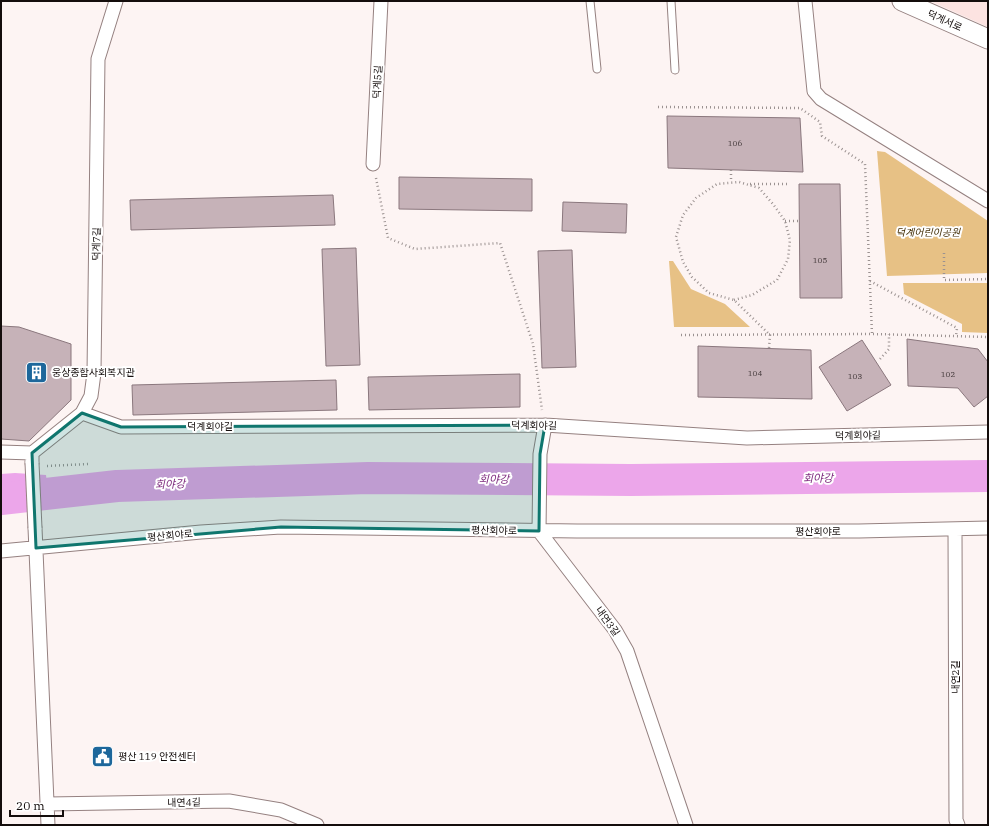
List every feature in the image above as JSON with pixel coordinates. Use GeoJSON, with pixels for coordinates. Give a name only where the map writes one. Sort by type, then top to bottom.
{"type":"FeatureCollection","features":[{"type":"Feature","properties":{"kind":"street","name":"덕계7길"},"geometry":{"type":"LineString","coordinates":[[32,458],[82,413],[91,396],[94,373],[98,59],[116,1]]}},
{"type":"Feature","properties":{"kind":"street","name":"덕계5길"},"geometry":{"type":"LineString","coordinates":[[373,164],[381,1]]}},
{"type":"Feature","properties":{"kind":"street"},"geometry":{"type":"LineString","coordinates":[[805,1],[814,90],[821,99],[988,201]]}},
{"type":"Feature","properties":{"kind":"street","name":"덕계서로"},"geometry":{"type":"LineString","coordinates":[[902,1],[988,39]]}},
{"type":"Feature","properties":{"kind":"street","name":"덕계회야길"},"geometry":{"type":"LineString","coordinates":[[82,413],[121,427],[545,425],[747,438],[988,432]]}},
{"type":"Feature","properties":{"kind":"street"},"geometry":{"type":"LineString","coordinates":[[539,531],[540,454],[545,425]]}},
{"type":"Feature","properties":{"kind":"street"},"geometry":{"type":"LineString","coordinates":[[1,452],[32,458],[48,825]]}},
{"type":"Feature","properties":{"kind":"street","name":"평산회야로"},"geometry":{"type":"LineString","coordinates":[[1,551],[201,532],[281,527],[539,531],[859,531],[988,528]]}},
{"type":"Feature","properties":{"kind":"street","name":"내연2길"},"geometry":{"type":"LineString","coordinates":[[954,529],[956,820],[958,825]]}},
{"type":"Feature","properties":{"kind":"street","name":"내연3길"},"geometry":{"type":"LineString","coordinates":[[539,531],[615,630],[627,651],[686,825]]}},
{"type":"Feature","properties":{"kind":"street","name":"내연4길"},"geometry":{"type":"LineString","coordinates":[[48,804],[228,801],[281,810],[317,825]]}},
{"type":"Feature","properties":{"kind":"lane"},"geometry":{"type":"LineString","coordinates":[[590,1],[597,69]]}},
{"type":"Feature","properties":{"kind":"lane"},"geometry":{"type":"LineString","coordinates":[[671,1],[675,70]]}},
{"type":"Feature","properties":{"kind":"path"},"geometry":{"type":"LineString","coordinates":[[658,107],[800,108],[820,122],[822,136],[865,164],[872,334]]}},
{"type":"Feature","properties":{"kind":"path"},"geometry":{"type":"LineString","coordinates":[[373,164],[388,238],[415,250],[500,242],[532,344],[545,425]]}},
{"type":"Feature","properties":{"kind":"path"},"geometry":{"type":"LineString","coordinates":[[731,170],[731,182]]}},
{"type":"Feature","properties":{"kind":"path"},"geometry":{"type":"LineString","coordinates":[[734,300],[752,295],[776,280],[788,259],[790,240],[785,221],[759,188],[739,182],[717,184],[696,198],[683,215],[676,237],[683,262],[692,276],[709,293],[734,300],[770,335]]}},
{"type":"Feature","properties":{"kind":"path"},"geometry":{"type":"LineString","coordinates":[[747,184],[790,184]]}},
{"type":"Feature","properties":{"kind":"path"},"geometry":{"type":"LineString","coordinates":[[785,221],[799,221]]}},
{"type":"Feature","properties":{"kind":"path"},"geometry":{"type":"LineString","coordinates":[[944,254],[944,280],[988,279]]}},
{"type":"Feature","properties":{"kind":"path"},"geometry":{"type":"LineString","coordinates":[[870,281],[957,328],[956,336]]}},
{"type":"Feature","properties":{"kind":"path"},"geometry":{"type":"LineString","coordinates":[[880,359],[889,349],[889,334]]}},
{"type":"Feature","properties":{"kind":"path"},"geometry":{"type":"LineString","coordinates":[[680,335],[889,334],[988,337]]}},
{"type":"Feature","properties":{"kind":"path"},"geometry":{"type":"LineString","coordinates":[[769,348],[770,335]]}},
{"type":"Feature","properties":{"kind":"highlighted area"},"geometry":{"type":"Polygon","coordinates":[[[82,413],[121,427],[545,425],[540,454],[539,531],[281,527],[36,548],[32,453],[82,413]]]}},
{"type":"Feature","properties":{"kind":"shaded area"},"geometry":{"type":"Polygon","coordinates":[[[930,1],[988,1],[988,27],[930,1]]]}},
{"type":"Feature","properties":{"kind":"shaded area"},"geometry":{"type":"Polygon","coordinates":[[[15,473],[46,475],[49,502],[1,505],[1,474],[15,473]]]}},
{"type":"Feature","properties":{"kind":"green space","name":"덕계어린이공원"},"geometry":{"type":"Polygon","coordinates":[[[877,151],[885,152],[988,221],[988,273],[887,276],[877,151]]]}},
{"type":"Feature","properties":{"kind":"green space"},"geometry":{"type":"Polygon","coordinates":[[[669,261],[673,261],[691,289],[725,304],[750,327],[674,327],[669,261]]]}},
{"type":"Feature","properties":{"kind":"green space"},"geometry":{"type":"Polygon","coordinates":[[[903,283],[988,283],[988,333],[962,332],[962,324],[904,294],[903,283]]]}},
{"type":"Feature","properties":{"kind":"building"},"geometry":{"type":"Polygon","coordinates":[[[667,116],[800,118],[803,172],[668,168],[667,116]]]}},
{"type":"Feature","properties":{"kind":"building"},"geometry":{"type":"Polygon","coordinates":[[[399,177],[532,179],[532,211],[399,209],[399,177]]]}},
{"type":"Feature","properties":{"kind":"building"},"geometry":{"type":"Polygon","coordinates":[[[799,184],[840,184],[842,298],[800,298],[799,184]]]}},
{"type":"Feature","properties":{"kind":"building"},"geometry":{"type":"Polygon","coordinates":[[[333,195],[335,225],[131,230],[130,200],[333,195]]]}},
{"type":"Feature","properties":{"kind":"building"},"geometry":{"type":"Polygon","coordinates":[[[563,202],[627,204],[626,233],[562,231],[563,202]]]}},
{"type":"Feature","properties":{"kind":"building"},"geometry":{"type":"Polygon","coordinates":[[[356,248],[360,365],[326,366],[322,249],[356,248]]]}},
{"type":"Feature","properties":{"kind":"building"},"geometry":{"type":"Polygon","coordinates":[[[572,250],[576,367],[542,368],[538,251],[572,250]]]}},
{"type":"Feature","properties":{"kind":"building","name":"웅상종합사회복지관"},"geometry":{"type":"Polygon","coordinates":[[[1,326],[19,327],[71,344],[71,400],[29,441],[1,439],[1,326]]]}},
{"type":"Feature","properties":{"kind":"building"},"geometry":{"type":"Polygon","coordinates":[[[907,339],[978,349],[988,362],[988,396],[974,407],[958,388],[908,386],[907,339]]]}},
{"type":"Feature","properties":{"kind":"building"},"geometry":{"type":"Polygon","coordinates":[[[862,340],[891,385],[847,411],[819,367],[862,340]]]}},
{"type":"Feature","properties":{"kind":"building"},"geometry":{"type":"Polygon","coordinates":[[[698,346],[811,350],[812,399],[698,397],[698,346]]]}},
{"type":"Feature","properties":{"kind":"building"},"geometry":{"type":"Polygon","coordinates":[[[520,374],[520,407],[369,410],[368,377],[520,374]]]}},
{"type":"Feature","properties":{"kind":"building"},"geometry":{"type":"Polygon","coordinates":[[[336,380],[337,410],[133,415],[132,385],[336,380]]]}},
{"type":"Feature","properties":{"kind":"waterway","name":"회야강"},"geometry":{"type":"LineString","coordinates":[[1,499],[117,486],[368,478],[631,480],[988,476]]}},
{"type":"Feature","properties":{"kind":"place","name":"웅상종합사회복지관"},"geometry":{"type":"Point","coordinates":[36,372]}},
{"type":"Feature","properties":{"kind":"place","name":"평산 119 안전센터"},"geometry":{"type":"Point","coordinates":[103,756]}}]}
